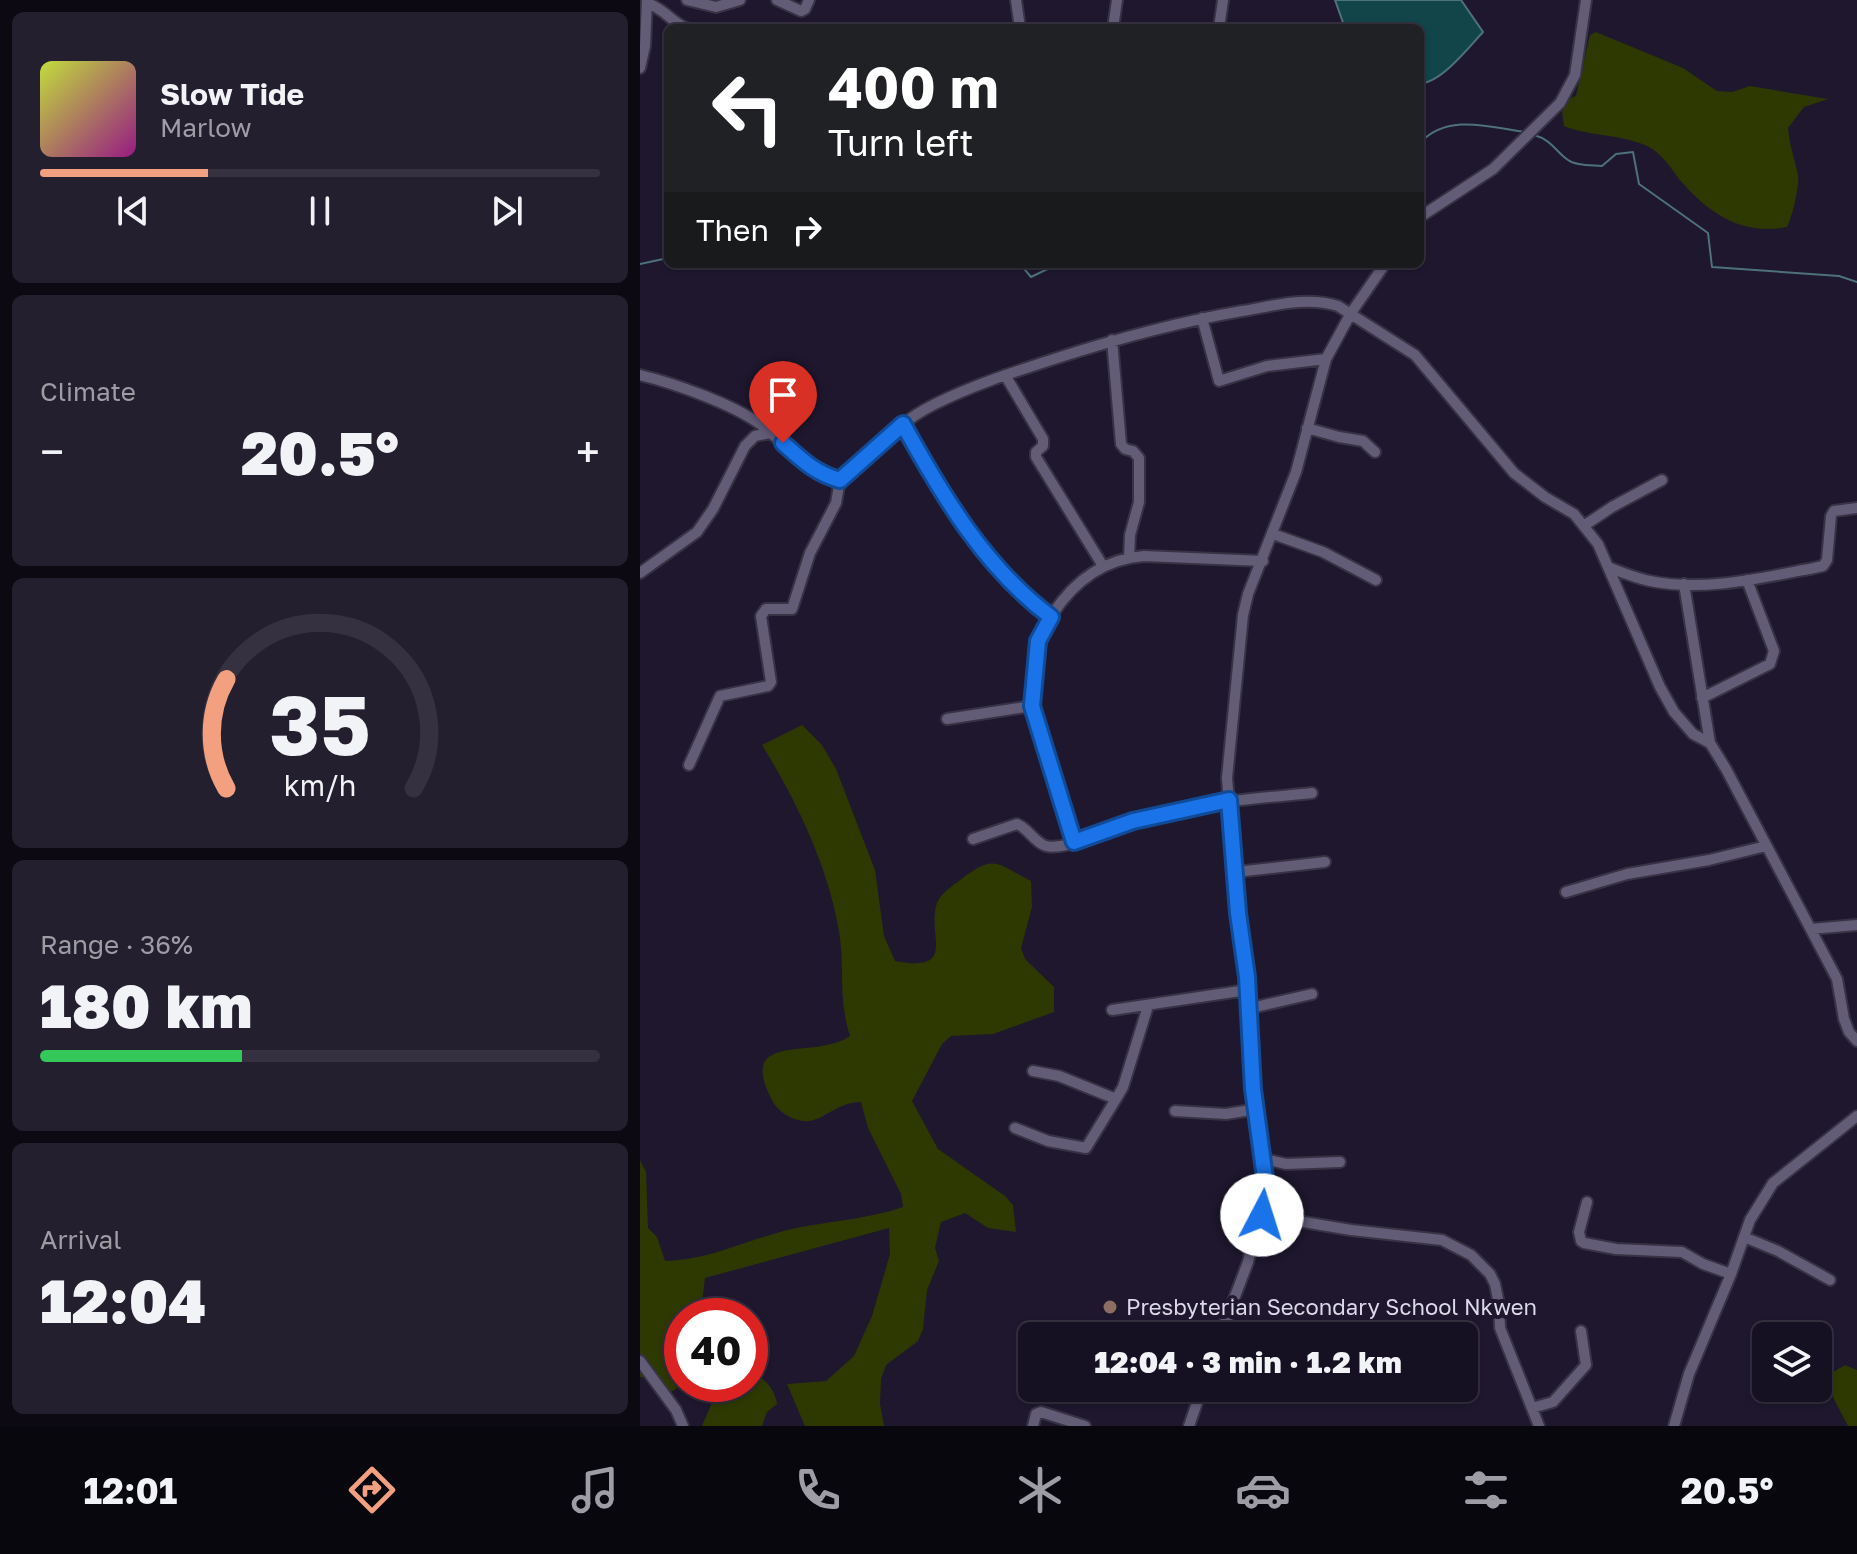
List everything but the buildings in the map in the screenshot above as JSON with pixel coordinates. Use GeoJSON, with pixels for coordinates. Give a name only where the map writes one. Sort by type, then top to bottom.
{"type":"FeatureCollection","features":[{"type":"Feature","properties":{"kind":"street"},"geometry":{"type":"LineString","coordinates":[[687,0],[716,7],[740,0]]}},
{"type":"Feature","properties":{"kind":"street"},"geometry":{"type":"LineString","coordinates":[[777,0],[801,11],[809,0]]}},
{"type":"Feature","properties":{"kind":"street"},"geometry":{"type":"LineString","coordinates":[[1016,0],[1019,24]]}},
{"type":"Feature","properties":{"kind":"street"},"geometry":{"type":"LineString","coordinates":[[1114,24],[1117,0]]}},
{"type":"Feature","properties":{"kind":"street"},"geometry":{"type":"LineString","coordinates":[[1220,24],[1223,0]]}},
{"type":"Feature","properties":{"kind":"street"},"geometry":{"type":"LineString","coordinates":[[1424,214],[1493,169],[1560,103],[1575,75],[1586,0]]}},
{"type":"Feature","properties":{"kind":"street"},"geometry":{"type":"LineString","coordinates":[[640,68],[645,46],[647,1],[660,7],[679,24]]}},
{"type":"Feature","properties":{"kind":"street"},"geometry":{"type":"LineString","coordinates":[[1225,1322],[1244,1274],[1262,1215],[1265,1193],[1227,761],[1243,615],[1248,594],[1296,472],[1326,359],[1351,313],[1382,268]]}},
{"type":"Feature","properties":{"kind":"street"},"geometry":{"type":"LineString","coordinates":[[689,765],[720,696],[768,686],[771,682],[761,616],[766,609],[792,609],[810,553],[836,503],[840,480],[903,424],[934,404],[1005,375],[1112,340],[1202,318],[1309,302],[1327,302],[1351,313],[1415,355],[1514,473],[1585,525],[1598,544],[1660,687],[1674,712],[1693,734],[1710,743]]}},
{"type":"Feature","properties":{"kind":"street"},"geometry":{"type":"LineString","coordinates":[[1202,318],[1219,381],[1267,366],[1326,359]]}},
{"type":"Feature","properties":{"kind":"street"},"geometry":{"type":"LineString","coordinates":[[1112,340],[1121,444],[1122,448],[1138,453],[1139,458],[1139,502],[1130,535],[1129,557]]}},
{"type":"Feature","properties":{"kind":"street"},"geometry":{"type":"LineString","coordinates":[[640,375],[672,384],[743,414],[808,466],[840,480]]}},
{"type":"Feature","properties":{"kind":"street"},"geometry":{"type":"LineString","coordinates":[[1005,375],[1043,439],[1043,446],[1036,452],[1036,457],[1103,566]]}},
{"type":"Feature","properties":{"kind":"street"},"geometry":{"type":"LineString","coordinates":[[903,424],[968,532],[1029,601],[1051,617]]}},
{"type":"Feature","properties":{"kind":"street"},"geometry":{"type":"LineString","coordinates":[[1307,428],[1363,441],[1375,452]]}},
{"type":"Feature","properties":{"kind":"street"},"geometry":{"type":"LineString","coordinates":[[640,573],[697,532],[713,509],[745,446],[755,436],[770,433]]}},
{"type":"Feature","properties":{"kind":"street"},"geometry":{"type":"LineString","coordinates":[[1585,525],[1662,480]]}},
{"type":"Feature","properties":{"kind":"street"},"geometry":{"type":"LineString","coordinates":[[1608,567],[1649,581],[1684,584],[1747,580],[1823,566],[1830,552],[1831,516],[1834,511],[1857,508]]}},
{"type":"Feature","properties":{"kind":"street"},"geometry":{"type":"LineString","coordinates":[[1273,534],[1323,552],[1376,580]]}},
{"type":"Feature","properties":{"kind":"street"},"geometry":{"type":"LineString","coordinates":[[1074,842],[1032,706],[1038,641],[1061,602],[1082,579],[1103,566],[1129,557],[1197,556],[1263,561]]}},
{"type":"Feature","properties":{"kind":"street"},"geometry":{"type":"LineString","coordinates":[[1702,698],[1770,664],[1774,658],[1747,580]]}},
{"type":"Feature","properties":{"kind":"street"},"geometry":{"type":"LineString","coordinates":[[1684,584],[1710,743],[1837,979],[1844,1019],[1857,1041]]}},
{"type":"Feature","properties":{"kind":"street"},"geometry":{"type":"LineString","coordinates":[[947,719],[1032,706]]}},
{"type":"Feature","properties":{"kind":"street"},"geometry":{"type":"LineString","coordinates":[[973,839],[1017,824],[1047,846],[1074,842],[1133,821],[1229,800],[1312,793]]}},
{"type":"Feature","properties":{"kind":"street"},"geometry":{"type":"LineString","coordinates":[[1566,892],[1627,874],[1709,860],[1766,846]]}},
{"type":"Feature","properties":{"kind":"street"},"geometry":{"type":"LineString","coordinates":[[1236,872],[1325,862]]}},
{"type":"Feature","properties":{"kind":"street"},"geometry":{"type":"LineString","coordinates":[[1811,929],[1857,925]]}},
{"type":"Feature","properties":{"kind":"street"},"geometry":{"type":"LineString","coordinates":[[1112,1010],[1247,990]]}},
{"type":"Feature","properties":{"kind":"street"},"geometry":{"type":"LineString","coordinates":[[1247,1009],[1312,994]]}},
{"type":"Feature","properties":{"kind":"street"},"geometry":{"type":"LineString","coordinates":[[1015,1128],[1048,1141],[1086,1148],[1123,1087],[1148,1006]]}},
{"type":"Feature","properties":{"kind":"street"},"geometry":{"type":"LineString","coordinates":[[1033,1071],[1059,1076],[1116,1099]]}},
{"type":"Feature","properties":{"kind":"street"},"geometry":{"type":"LineString","coordinates":[[1175,1111],[1226,1114],[1257,1109]]}},
{"type":"Feature","properties":{"kind":"street"},"geometry":{"type":"LineString","coordinates":[[1678,1425],[1689,1374],[1750,1220],[1773,1183],[1857,1116]]}},
{"type":"Feature","properties":{"kind":"street"},"geometry":{"type":"LineString","coordinates":[[1264,1159],[1286,1164],[1340,1162]]}},
{"type":"Feature","properties":{"kind":"street"},"geometry":{"type":"LineString","coordinates":[[1587,1202],[1579,1232],[1584,1243],[1616,1249],[1682,1252],[1731,1274]]}},
{"type":"Feature","properties":{"kind":"street"},"geometry":{"type":"LineString","coordinates":[[1262,1215],[1351,1230],[1442,1240],[1471,1255],[1490,1274],[1495,1284],[1500,1328],[1539,1426]]}},
{"type":"Feature","properties":{"kind":"street"},"geometry":{"type":"LineString","coordinates":[[1744,1237],[1778,1251],[1830,1280]]}},
{"type":"Feature","properties":{"kind":"street"},"geometry":{"type":"LineString","coordinates":[[1532,1408],[1553,1402],[1586,1365],[1581,1331]]}},
{"type":"Feature","properties":{"kind":"street"},"geometry":{"type":"LineString","coordinates":[[640,1361],[676,1410],[683,1426]]}},
{"type":"Feature","properties":{"kind":"street"},"geometry":{"type":"LineString","coordinates":[[1189,1426],[1197,1402]]}},
{"type":"Feature","properties":{"kind":"street"},"geometry":{"type":"LineString","coordinates":[[1033,1426],[1036,1414],[1041,1412],[1085,1426]]}},
{"type":"Feature","properties":{"kind":"green space"},"geometry":{"type":"Polygon","coordinates":[[[1596,32],[1683,68],[1717,91],[1732,92],[1750,86],[1828,99],[1804,107],[1788,128],[1798,179],[1787,227],[1770,229],[1740,225],[1702,202],[1662,157],[1649,147],[1564,126],[1562,112],[1568,99],[1576,96],[1590,35],[1596,32]]]}},
{"type":"Feature","properties":{"kind":"green space"},"geometry":{"type":"Polygon","coordinates":[[[802,725],[822,745],[836,769],[875,870],[884,936],[895,961],[927,962],[934,956],[935,915],[939,899],[971,872],[994,864],[1031,881],[1032,907],[1021,948],[1025,959],[1054,987],[1054,1012],[993,1034],[951,1036],[942,1044],[912,1101],[938,1149],[1005,1196],[1013,1205],[1016,1232],[988,1228],[965,1213],[941,1222],[935,1248],[939,1261],[927,1290],[923,1329],[918,1341],[886,1365],[881,1379],[880,1404],[884,1426],[805,1426],[787,1384],[826,1381],[854,1356],[872,1316],[890,1254],[889,1228],[705,1278],[703,1298],[664,1298],[664,1396],[646,1378],[640,1377],[640,1160],[646,1172],[648,1228],[657,1237],[665,1261],[695,1258],[780,1232],[903,1207],[901,1194],[868,1128],[861,1102],[844,1105],[817,1119],[799,1120],[786,1115],[776,1106],[764,1079],[764,1064],[771,1056],[835,1043],[850,1036],[844,1007],[840,940],[826,879],[798,809],[762,745],[802,725]]]}},
{"type":"Feature","properties":{"kind":"green space"},"geometry":{"type":"Polygon","coordinates":[[[1845,1365],[1857,1370],[1857,1426],[1848,1426],[1832,1395],[1832,1373],[1845,1365]]]}},
{"type":"Feature","properties":{"kind":"green space"},"geometry":{"type":"Polygon","coordinates":[[[768,1384],[774,1392],[777,1404],[767,1412],[762,1426],[702,1426],[712,1402],[768,1402],[768,1384]]]}},
{"type":"Feature","properties":{"kind":"shaded area"},"geometry":{"type":"Polygon","coordinates":[[[1335,0],[1461,0],[1483,32],[1445,71],[1424,82],[1424,24],[1344,24],[1335,0]]]}},
{"type":"Feature","properties":{"kind":"waterway"},"geometry":{"type":"LineString","coordinates":[[1424,140],[1443,128],[1456,125],[1484,125],[1525,132]]}},
{"type":"Feature","properties":{"kind":"waterway"},"geometry":{"type":"LineString","coordinates":[[1534,135],[1571,162],[1580,164],[1602,166],[1616,154],[1633,152],[1639,184],[1708,233],[1712,267],[1839,276],[1857,282]]}},
{"type":"Feature","properties":{"kind":"waterway"},"geometry":{"type":"LineString","coordinates":[[640,264],[664,259]]}},
{"type":"Feature","properties":{"kind":"waterway"},"geometry":{"type":"LineString","coordinates":[[1023,268],[1031,277],[1050,268]]}},
{"type":"Feature","properties":{"kind":"place","name":"Presbyterian Secondary School Nkwen"},"geometry":{"type":"Point","coordinates":[1110,1307]}},
{"type":"Feature","properties":{"kind":"route"},"geometry":{"type":"LineString","coordinates":[[783,443],[808,466],[840,480],[903,424],[968,532],[1029,601],[1051,617],[1041,633],[1036,650],[1032,706],[1074,842],[1133,821],[1229,800],[1238,913],[1247,977],[1253,1089],[1265,1178],[1262,1215]]}}]}
